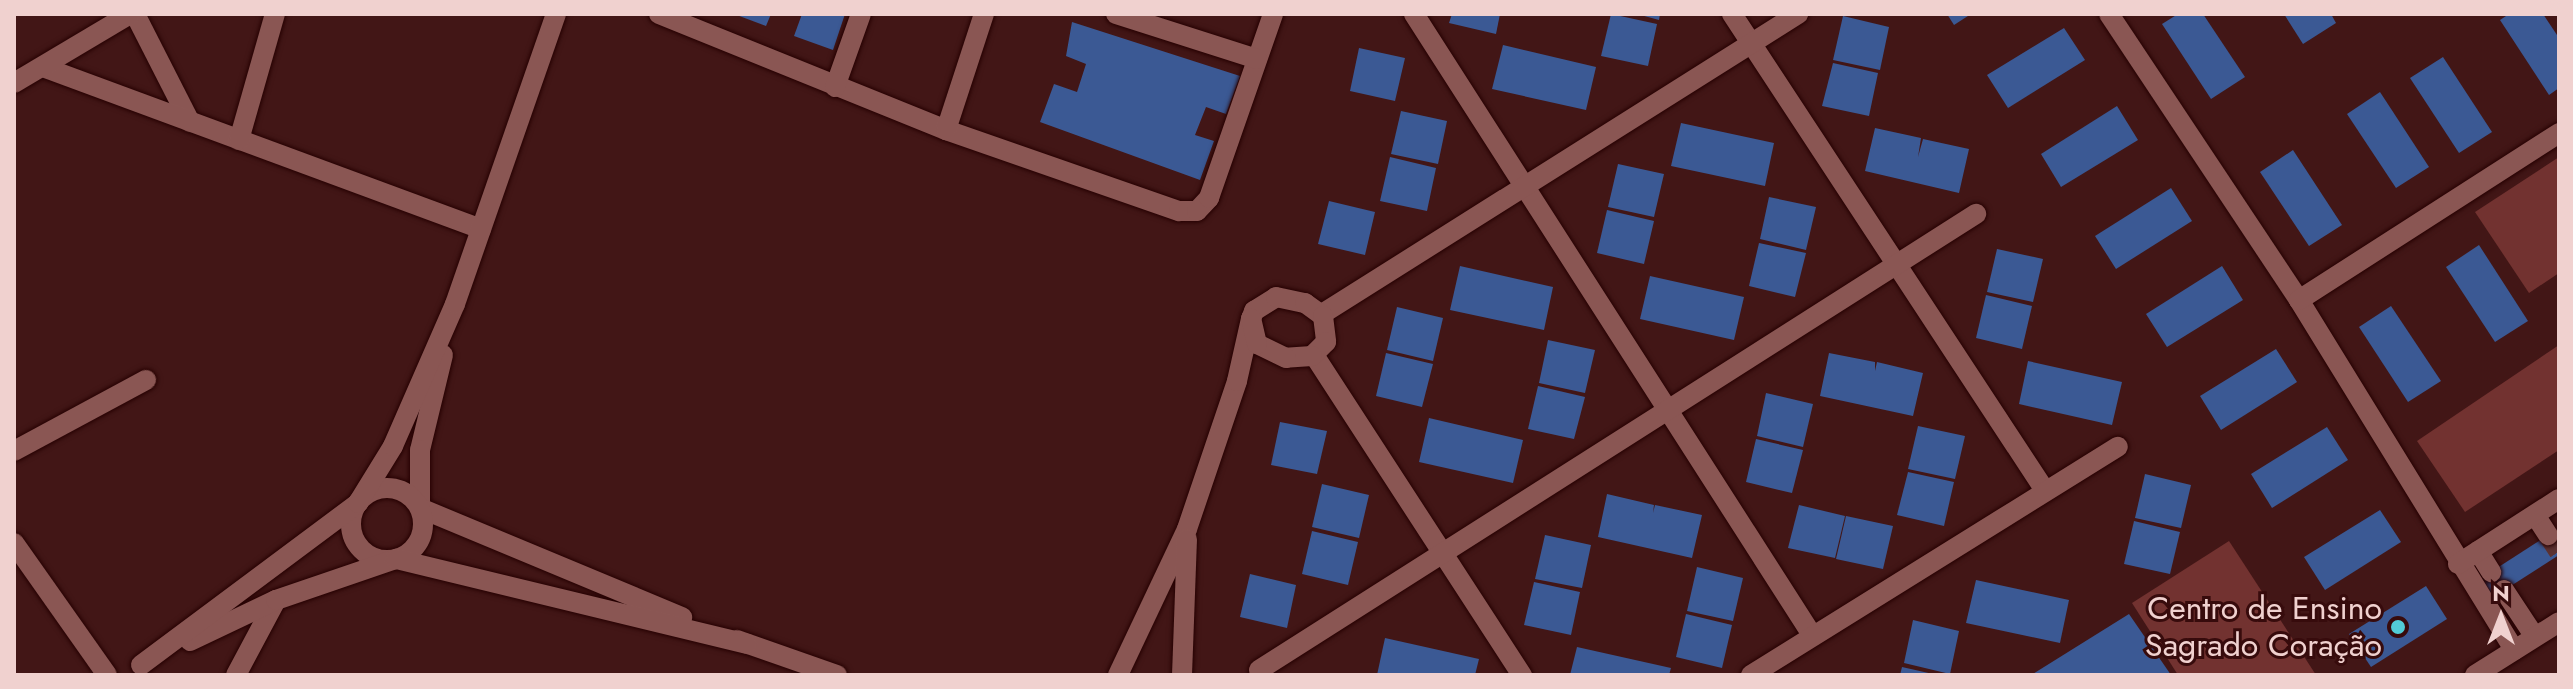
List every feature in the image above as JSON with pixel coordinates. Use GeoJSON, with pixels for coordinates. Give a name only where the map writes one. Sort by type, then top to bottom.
{"type":"FeatureCollection","features":[{"type":"Feature","properties":{"kind":"street"},"geometry":{"type":"LineString","coordinates":[[14,83],[132,14],[190,122]]}},
{"type":"Feature","properties":{"kind":"street"},"geometry":{"type":"LineString","coordinates":[[239,140],[275,14]]}},
{"type":"Feature","properties":{"kind":"street"},"geometry":{"type":"LineString","coordinates":[[556,14],[455,304],[393,446],[358,503],[354,539],[371,555],[747,644]]}},
{"type":"Feature","properties":{"kind":"street"},"geometry":{"type":"LineString","coordinates":[[659,14],[946,130],[1197,211],[1209,198],[1273,14]]}},
{"type":"Feature","properties":{"kind":"street"},"geometry":{"type":"LineString","coordinates":[[835,87],[861,14]]}},
{"type":"Feature","properties":{"kind":"street"},"geometry":{"type":"LineString","coordinates":[[946,130],[984,14]]}},
{"type":"Feature","properties":{"kind":"street"},"geometry":{"type":"LineString","coordinates":[[1116,14],[1257,59]]}},
{"type":"Feature","properties":{"kind":"street"},"geometry":{"type":"LineString","coordinates":[[1414,14],[1520,186],[1812,635]]}},
{"type":"Feature","properties":{"kind":"street"},"geometry":{"type":"LineString","coordinates":[[1732,14],[1898,261],[2044,489]]}},
{"type":"Feature","properties":{"kind":"street"},"geometry":{"type":"LineString","coordinates":[[1322,314],[1520,186],[1798,14]]}},
{"type":"Feature","properties":{"kind":"street"},"geometry":{"type":"LineString","coordinates":[[2109,14],[2299,300],[2458,564],[2514,650]]}},
{"type":"Feature","properties":{"kind":"street"},"geometry":{"type":"LineString","coordinates":[[43,67],[481,229]]}},
{"type":"Feature","properties":{"kind":"street"},"geometry":{"type":"LineString","coordinates":[[2299,300],[2559,133]]}},
{"type":"Feature","properties":{"kind":"street"},"geometry":{"type":"LineString","coordinates":[[1259,670],[1445,551],[1670,414],[1898,261],[1976,214]]}},
{"type":"Feature","properties":{"kind":"street"},"geometry":{"type":"LineString","coordinates":[[1118,675],[1187,529],[1237,381],[1251,319],[1276,297],[1322,314]]}},
{"type":"Feature","properties":{"kind":"street"},"geometry":{"type":"LineString","coordinates":[[132,670],[276,600],[396,559],[419,539],[420,450],[455,304]]}},
{"type":"Feature","properties":{"kind":"street"},"geometry":{"type":"LineString","coordinates":[[1314,355],[1328,333],[1322,314]]}},
{"type":"Feature","properties":{"kind":"street"},"geometry":{"type":"LineString","coordinates":[[1251,319],[1252,337],[1272,353],[1314,355]]}},
{"type":"Feature","properties":{"kind":"street"},"geometry":{"type":"LineString","coordinates":[[1237,381],[1272,353]]}},
{"type":"Feature","properties":{"kind":"street"},"geometry":{"type":"LineString","coordinates":[[1314,355],[1445,551],[1522,675]]}},
{"type":"Feature","properties":{"kind":"street"},"geometry":{"type":"LineString","coordinates":[[14,451],[146,380]]}},
{"type":"Feature","properties":{"kind":"street"},"geometry":{"type":"LineString","coordinates":[[1751,675],[2044,489],[2118,447]]}},
{"type":"Feature","properties":{"kind":"street"},"geometry":{"type":"LineString","coordinates":[[132,670],[373,490],[395,489],[420,508],[747,644],[837,675]]}},
{"type":"Feature","properties":{"kind":"street"},"geometry":{"type":"LineString","coordinates":[[2458,564],[2559,499]]}},
{"type":"Feature","properties":{"kind":"street"},"geometry":{"type":"LineString","coordinates":[[2535,515],[2548,535]]}},
{"type":"Feature","properties":{"kind":"street"},"geometry":{"type":"LineString","coordinates":[[1182,675],[1187,529]]}},
{"type":"Feature","properties":{"kind":"street"},"geometry":{"type":"LineString","coordinates":[[14,543],[107,675]]}},
{"type":"Feature","properties":{"kind":"street"},"geometry":{"type":"LineString","coordinates":[[2478,551],[2491,572]]}},
{"type":"Feature","properties":{"kind":"street"},"geometry":{"type":"LineString","coordinates":[[2504,590],[2535,637]]}},
{"type":"Feature","properties":{"kind":"street"},"geometry":{"type":"LineString","coordinates":[[236,675],[276,600]]}},
{"type":"Feature","properties":{"kind":"street"},"geometry":{"type":"LineString","coordinates":[[2475,675],[2559,622]]}},
{"type":"Feature","properties":{"kind":"shaded area"},"geometry":{"type":"Polygon","coordinates":[[[2559,157],[2559,273],[2529,293],[2475,212],[2559,157]]]}},
{"type":"Feature","properties":{"kind":"shaded area"},"geometry":{"type":"Polygon","coordinates":[[[2559,345],[2559,450],[2465,512],[2417,441],[2559,345]]]}},
{"type":"Feature","properties":{"kind":"shaded area"},"geometry":{"type":"Polygon","coordinates":[[[2229,541],[2316,675],[2178,675],[2132,603],[2229,541]]]}},
{"type":"Feature","properties":{"kind":"building"},"geometry":{"type":"Polygon","coordinates":[[[734,14],[771,14],[766,26],[734,14]]]}},
{"type":"Feature","properties":{"kind":"building"},"geometry":{"type":"Polygon","coordinates":[[[802,14],[845,14],[833,50],[794,36],[802,14]]]}},
{"type":"Feature","properties":{"kind":"building"},"geometry":{"type":"Polygon","coordinates":[[[1452,14],[1500,14],[1496,34],[1449,23],[1452,14]]]}},
{"type":"Feature","properties":{"kind":"building"},"geometry":{"type":"Polygon","coordinates":[[[1611,14],[1657,24],[1648,66],[1601,56],[1611,14]]]}},
{"type":"Feature","properties":{"kind":"building"},"geometry":{"type":"Polygon","coordinates":[[[1637,14],[1660,14],[1659,20],[1637,14]]]}},
{"type":"Feature","properties":{"kind":"building"},"geometry":{"type":"Polygon","coordinates":[[[1947,14],[1971,14],[1954,25],[1947,14]]]}},
{"type":"Feature","properties":{"kind":"building"},"geometry":{"type":"Polygon","coordinates":[[[2178,14],[2203,14],[2245,77],[2211,99],[2162,24],[2178,14]]]}},
{"type":"Feature","properties":{"kind":"building"},"geometry":{"type":"Polygon","coordinates":[[[2284,14],[2331,14],[2336,23],[2303,44],[2284,14]]]}},
{"type":"Feature","properties":{"kind":"building"},"geometry":{"type":"Polygon","coordinates":[[[2509,14],[2543,14],[2559,38],[2559,88],[2549,95],[2500,20],[2509,14]]]}},
{"type":"Feature","properties":{"kind":"building"},"geometry":{"type":"Polygon","coordinates":[[[1843,16],[1889,27],[1880,70],[1833,60],[1843,16]]]}},
{"type":"Feature","properties":{"kind":"building"},"geometry":{"type":"Polygon","coordinates":[[[1072,22],[1240,76],[1226,114],[1206,107],[1195,135],[1214,141],[1200,180],[1040,122],[1054,84],[1077,92],[1086,64],[1066,56],[1072,22]]]}},
{"type":"Feature","properties":{"kind":"building"},"geometry":{"type":"Polygon","coordinates":[[[2064,28],[2085,60],[2008,108],[1987,75],[2064,28]]]}},
{"type":"Feature","properties":{"kind":"building"},"geometry":{"type":"Polygon","coordinates":[[[1503,45],[1596,67],[1586,110],[1492,89],[1503,45]]]}},
{"type":"Feature","properties":{"kind":"building"},"geometry":{"type":"Polygon","coordinates":[[[1359,48],[1405,58],[1395,101],[1350,91],[1359,48]]]}},
{"type":"Feature","properties":{"kind":"building"},"geometry":{"type":"Polygon","coordinates":[[[2443,57],[2492,132],[2459,153],[2410,78],[2443,57]]]}},
{"type":"Feature","properties":{"kind":"building"},"geometry":{"type":"Polygon","coordinates":[[[1833,63],[1878,73],[1869,116],[1822,106],[1833,63]]]}},
{"type":"Feature","properties":{"kind":"building"},"geometry":{"type":"Polygon","coordinates":[[[2380,92],[2429,167],[2396,188],[2347,114],[2380,92]]]}},
{"type":"Feature","properties":{"kind":"building"},"geometry":{"type":"Polygon","coordinates":[[[2117,106],[2138,140],[2061,187],[2041,154],[2117,106]]]}},
{"type":"Feature","properties":{"kind":"building"},"geometry":{"type":"Polygon","coordinates":[[[1401,111],[1447,121],[1438,164],[1391,154],[1401,111]]]}},
{"type":"Feature","properties":{"kind":"building"},"geometry":{"type":"Polygon","coordinates":[[[1681,123],[1774,143],[1765,186],[1671,166],[1681,123]]]}},
{"type":"Feature","properties":{"kind":"building"},"geometry":{"type":"Polygon","coordinates":[[[1875,128],[1921,138],[1918,157],[1923,139],[1969,149],[1959,193],[1865,171],[1875,128]]]}},
{"type":"Feature","properties":{"kind":"building"},"geometry":{"type":"Polygon","coordinates":[[[2293,150],[2342,225],[2309,246],[2260,172],[2293,150]]]}},
{"type":"Feature","properties":{"kind":"building"},"geometry":{"type":"Polygon","coordinates":[[[1390,157],[1436,168],[1427,211],[1380,201],[1390,157]]]}},
{"type":"Feature","properties":{"kind":"building"},"geometry":{"type":"Polygon","coordinates":[[[1618,164],[1664,174],[1654,217],[1608,207],[1618,164]]]}},
{"type":"Feature","properties":{"kind":"building"},"geometry":{"type":"Polygon","coordinates":[[[2171,188],[2192,221],[2116,269],[2095,236],[2171,188]]]}},
{"type":"Feature","properties":{"kind":"building"},"geometry":{"type":"Polygon","coordinates":[[[1769,197],[1816,207],[1806,250],[1760,239],[1769,197]]]}},
{"type":"Feature","properties":{"kind":"building"},"geometry":{"type":"Polygon","coordinates":[[[1329,201],[1375,212],[1365,255],[1318,244],[1329,201]]]}},
{"type":"Feature","properties":{"kind":"building"},"geometry":{"type":"Polygon","coordinates":[[[1607,210],[1654,221],[1644,264],[1597,253],[1607,210]]]}},
{"type":"Feature","properties":{"kind":"building"},"geometry":{"type":"Polygon","coordinates":[[[1759,243],[1806,253],[1795,297],[1749,286],[1759,243]]]}},
{"type":"Feature","properties":{"kind":"building"},"geometry":{"type":"Polygon","coordinates":[[[2479,245],[2528,321],[2495,342],[2446,267],[2479,245]]]}},
{"type":"Feature","properties":{"kind":"building"},"geometry":{"type":"Polygon","coordinates":[[[1997,249],[2043,259],[2033,302],[1987,292],[1997,249]]]}},
{"type":"Feature","properties":{"kind":"building"},"geometry":{"type":"Polygon","coordinates":[[[1460,266],[1553,287],[1544,330],[1450,310],[1460,266]]]}},
{"type":"Feature","properties":{"kind":"building"},"geometry":{"type":"Polygon","coordinates":[[[2222,266],[2243,300],[2167,347],[2146,314],[2222,266]]]}},
{"type":"Feature","properties":{"kind":"building"},"geometry":{"type":"Polygon","coordinates":[[[1650,276],[1744,297],[1734,340],[1640,319],[1650,276]]]}},
{"type":"Feature","properties":{"kind":"building"},"geometry":{"type":"Polygon","coordinates":[[[1986,295],[2032,306],[2022,349],[1976,338],[1986,295]]]}},
{"type":"Feature","properties":{"kind":"building"},"geometry":{"type":"Polygon","coordinates":[[[2391,306],[2441,381],[2408,402],[2359,327],[2391,306]]]}},
{"type":"Feature","properties":{"kind":"building"},"geometry":{"type":"Polygon","coordinates":[[[1397,307],[1443,318],[1433,361],[1387,350],[1397,307]]]}},
{"type":"Feature","properties":{"kind":"building"},"geometry":{"type":"Polygon","coordinates":[[[1548,340],[1595,350],[1585,393],[1539,383],[1548,340]]]}},
{"type":"Feature","properties":{"kind":"building"},"geometry":{"type":"Polygon","coordinates":[[[2276,349],[2297,382],[2221,430],[2200,396],[2276,349]]]}},
{"type":"Feature","properties":{"kind":"building"},"geometry":{"type":"Polygon","coordinates":[[[1386,353],[1433,364],[1422,407],[1376,396],[1386,353]]]}},
{"type":"Feature","properties":{"kind":"building"},"geometry":{"type":"Polygon","coordinates":[[[1829,353],[1875,362],[1875,371],[1877,362],[1923,373],[1913,416],[1820,396],[1829,353]]]}},
{"type":"Feature","properties":{"kind":"building"},"geometry":{"type":"Polygon","coordinates":[[[2028,361],[2122,382],[2112,425],[2019,404],[2028,361]]]}},
{"type":"Feature","properties":{"kind":"building"},"geometry":{"type":"Polygon","coordinates":[[[1538,386],[1585,397],[1574,439],[1528,429],[1538,386]]]}},
{"type":"Feature","properties":{"kind":"building"},"geometry":{"type":"Polygon","coordinates":[[[1766,393],[1813,404],[1803,447],[1757,436],[1766,393]]]}},
{"type":"Feature","properties":{"kind":"building"},"geometry":{"type":"Polygon","coordinates":[[[1429,418],[1523,440],[1513,483],[1419,462],[1429,418]]]}},
{"type":"Feature","properties":{"kind":"building"},"geometry":{"type":"Polygon","coordinates":[[[1280,422],[1327,431],[1317,474],[1271,465],[1280,422]]]}},
{"type":"Feature","properties":{"kind":"building"},"geometry":{"type":"Polygon","coordinates":[[[1918,426],[1965,436],[1955,479],[1908,469],[1918,426]]]}},
{"type":"Feature","properties":{"kind":"building"},"geometry":{"type":"Polygon","coordinates":[[[2327,427],[2348,460],[2272,508],[2251,474],[2327,427]]]}},
{"type":"Feature","properties":{"kind":"building"},"geometry":{"type":"Polygon","coordinates":[[[1756,439],[1803,450],[1792,493],[1746,482],[1756,439]]]}},
{"type":"Feature","properties":{"kind":"building"},"geometry":{"type":"Polygon","coordinates":[[[1908,472],[1954,482],[1944,526],[1897,515],[1908,472]]]}},
{"type":"Feature","properties":{"kind":"building"},"geometry":{"type":"Polygon","coordinates":[[[2145,474],[2191,485],[2181,528],[2135,518],[2145,474]]]}},
{"type":"Feature","properties":{"kind":"building"},"geometry":{"type":"Polygon","coordinates":[[[1322,484],[1369,495],[1359,538],[1312,527],[1322,484]]]}},
{"type":"Feature","properties":{"kind":"building"},"geometry":{"type":"Polygon","coordinates":[[[1607,494],[1654,505],[1653,513],[1655,505],[1702,515],[1692,558],[1598,537],[1607,494]]]}},
{"type":"Feature","properties":{"kind":"building"},"geometry":{"type":"Polygon","coordinates":[[[1799,505],[1845,516],[1835,558],[1788,548],[1799,505]]]}},
{"type":"Feature","properties":{"kind":"building"},"geometry":{"type":"Polygon","coordinates":[[[2380,510],[2401,542],[2325,590],[2304,557],[2380,510]]]}},
{"type":"Feature","properties":{"kind":"building"},"geometry":{"type":"Polygon","coordinates":[[[1846,516],[1893,526],[1883,569],[1836,559],[1846,516]]]}},
{"type":"Feature","properties":{"kind":"building"},"geometry":{"type":"Polygon","coordinates":[[[2134,521],[2180,532],[2170,574],[2124,564],[2134,521]]]}},
{"type":"Feature","properties":{"kind":"building"},"geometry":{"type":"Polygon","coordinates":[[[2559,528],[2559,555],[2492,598],[2480,579],[2559,528]]]}},
{"type":"Feature","properties":{"kind":"building"},"geometry":{"type":"Polygon","coordinates":[[[1312,531],[1358,542],[1348,585],[1302,574],[1312,531]]]}},
{"type":"Feature","properties":{"kind":"building"},"geometry":{"type":"Polygon","coordinates":[[[1545,535],[1591,545],[1582,588],[1535,579],[1545,535]]]}},
{"type":"Feature","properties":{"kind":"building"},"geometry":{"type":"Polygon","coordinates":[[[1697,567],[1743,578],[1733,621],[1687,611],[1697,567]]]}},
{"type":"Feature","properties":{"kind":"building"},"geometry":{"type":"Polygon","coordinates":[[[1250,574],[1296,585],[1287,628],[1240,617],[1250,574]]]}},
{"type":"Feature","properties":{"kind":"building"},"geometry":{"type":"Polygon","coordinates":[[[1976,580],[2069,600],[2060,643],[1966,623],[1976,580]]]}},
{"type":"Feature","properties":{"kind":"building"},"geometry":{"type":"Polygon","coordinates":[[[1534,582],[1580,592],[1571,635],[1524,625],[1534,582]]]}},
{"type":"Feature","properties":{"kind":"building","name":"Centro de Ensino Sagrado Coração"},"geometry":{"type":"Polygon","coordinates":[[[2426,586],[2447,619],[2371,667],[2349,634],[2426,586]]]}},
{"type":"Feature","properties":{"kind":"building"},"geometry":{"type":"Polygon","coordinates":[[[1686,614],[1732,625],[1722,668],[1676,657],[1686,614]]]}},
{"type":"Feature","properties":{"kind":"building"},"geometry":{"type":"Polygon","coordinates":[[[2129,614],[2171,675],[2031,675],[2129,614]]]}},
{"type":"Feature","properties":{"kind":"building"},"geometry":{"type":"Polygon","coordinates":[[[1913,620],[1959,631],[1950,674],[1904,663],[1913,620]]]}},
{"type":"Feature","properties":{"kind":"building"},"geometry":{"type":"Polygon","coordinates":[[[1385,638],[1479,659],[1475,675],[1377,675],[1385,638]]]}},
{"type":"Feature","properties":{"kind":"building"},"geometry":{"type":"Polygon","coordinates":[[[1577,647],[1671,668],[1669,675],[1570,675],[1577,647]]]}},
{"type":"Feature","properties":{"kind":"building"},"geometry":{"type":"Polygon","coordinates":[[[1902,667],[1933,674],[1933,675],[1900,675],[1902,667]]]}},
{"type":"Feature","properties":{"kind":"tunnel"},"geometry":{"type":"LineString","coordinates":[[2548,535],[2559,552]]}},
{"type":"Feature","properties":{"kind":"place","name":"Centro de Ensino Sagrado Coração"},"geometry":{"type":"Point","coordinates":[2398,627]}}]}
